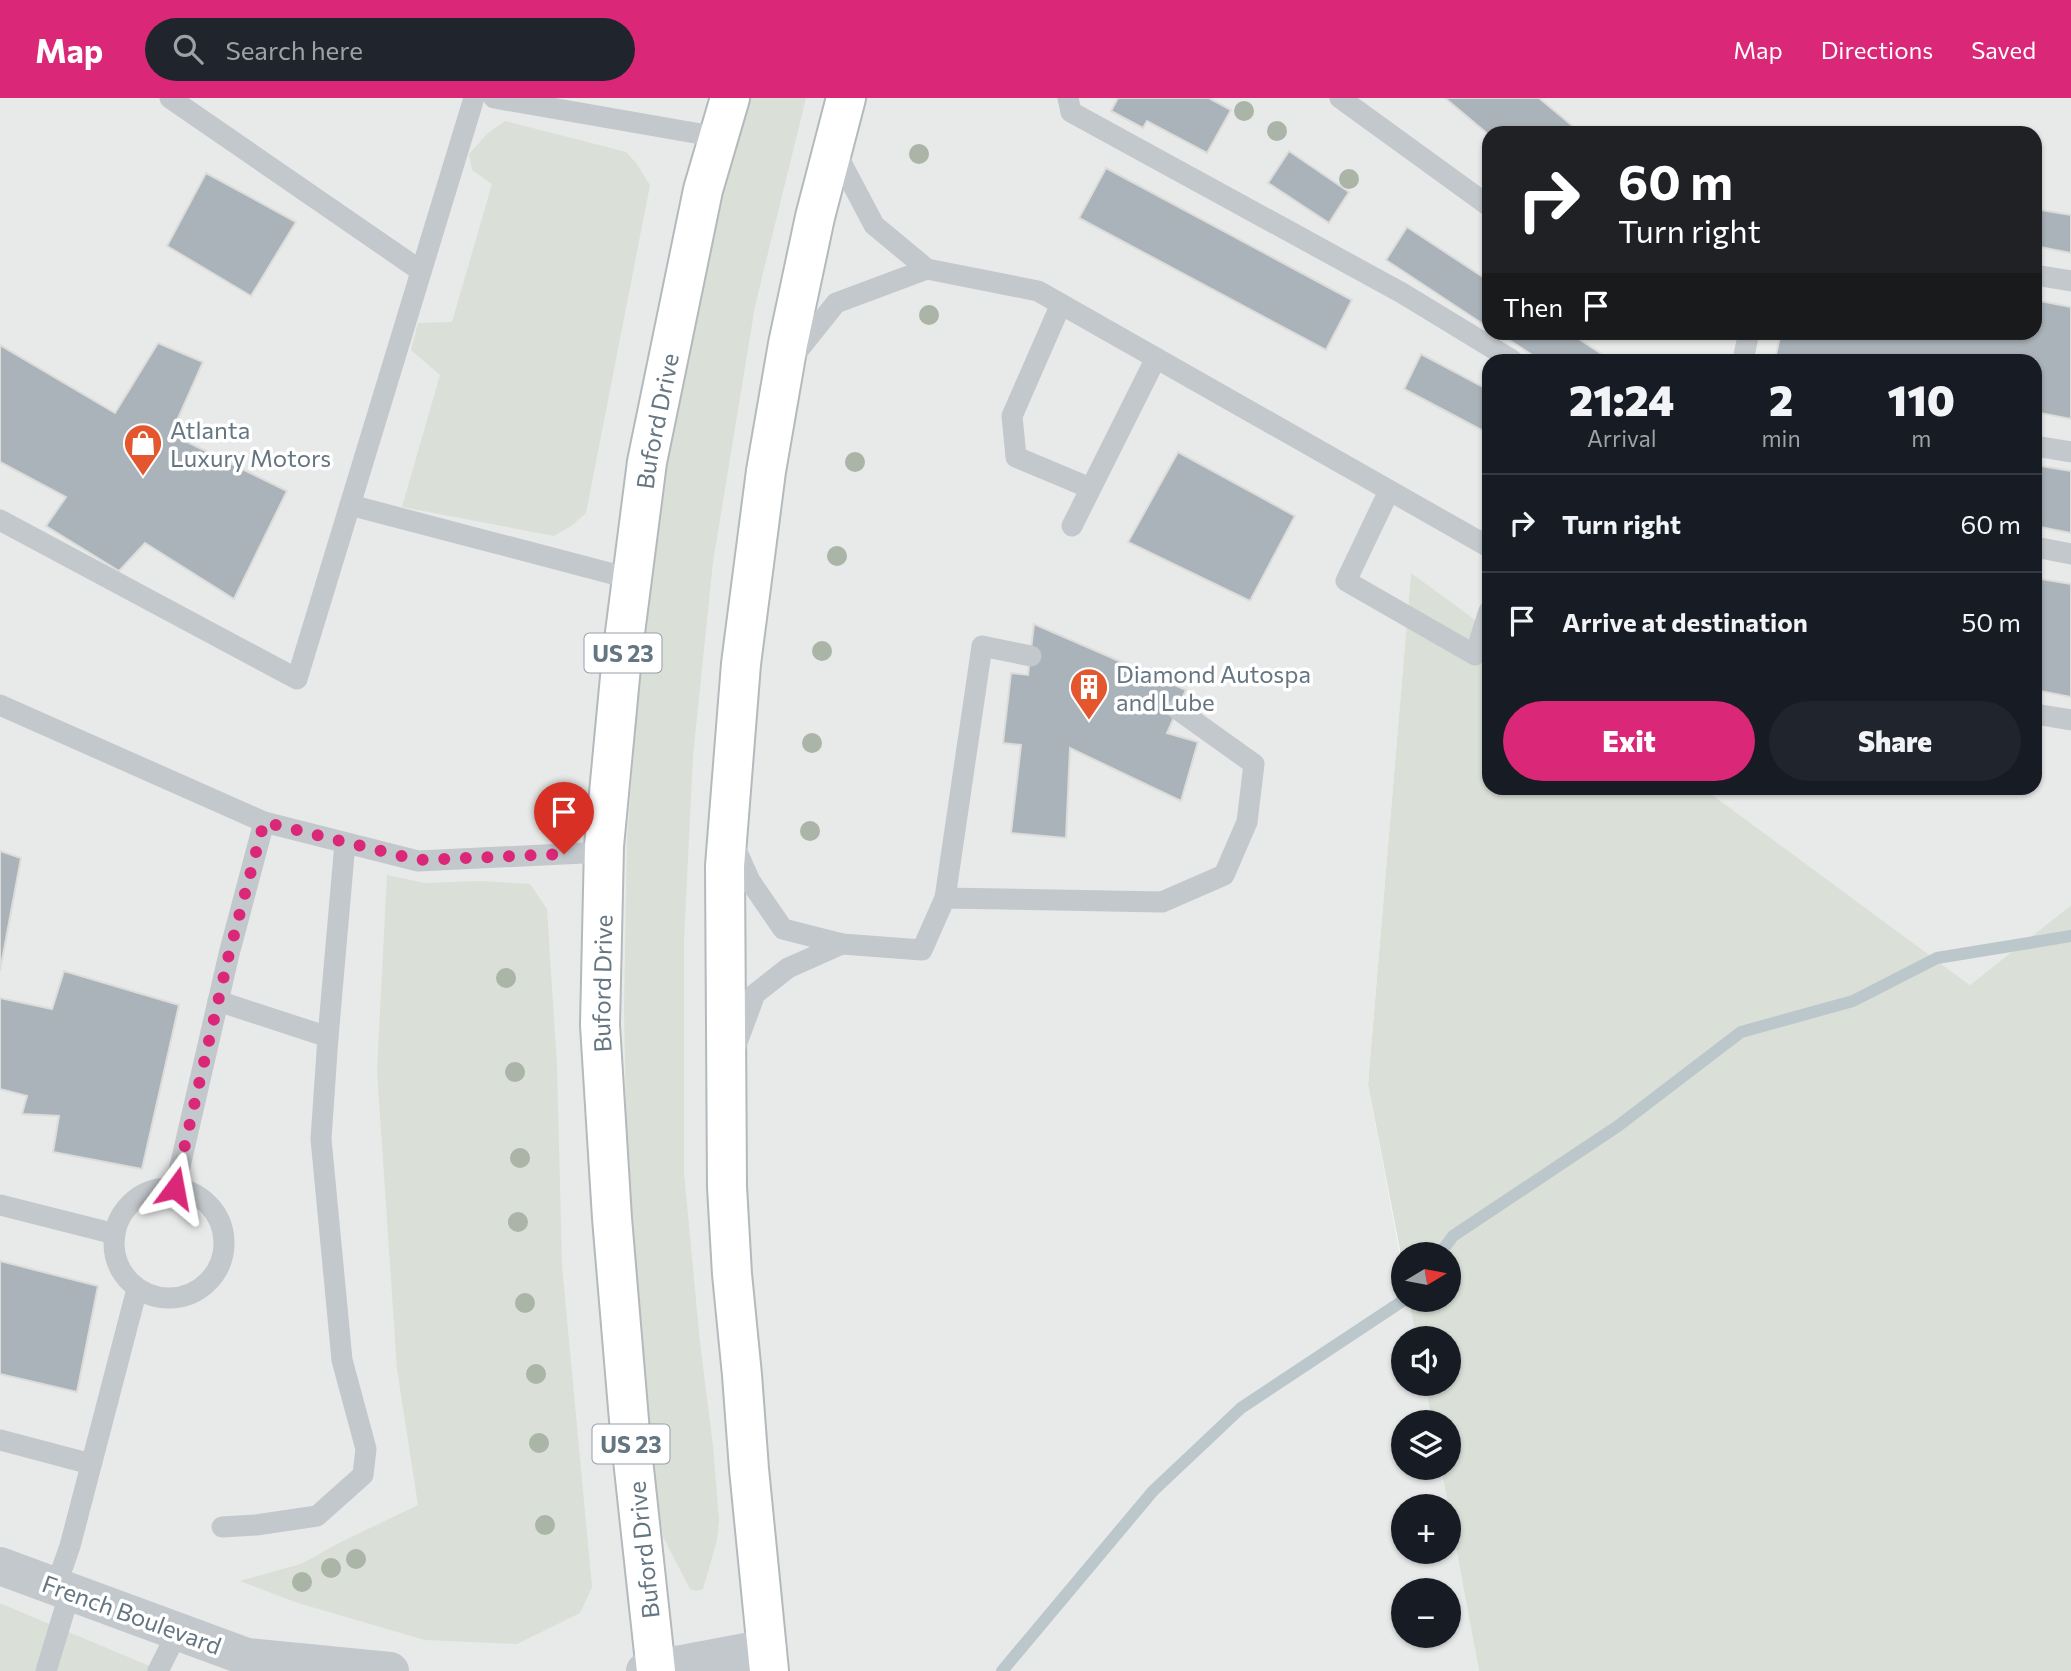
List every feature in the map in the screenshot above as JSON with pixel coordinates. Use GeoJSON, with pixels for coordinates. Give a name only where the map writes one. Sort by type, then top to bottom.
{"type":"FeatureCollection","features":[{"type":"Feature","properties":{"kind":"highway","name":"Buford Drive"},"geometry":{"type":"LineString","coordinates":[[652,1671],[612,1218],[600,1026],[604,852],[622,656],[647,462],[703,190],[730,98]]}},
{"type":"Feature","properties":{"kind":"highway"},"geometry":{"type":"LineString","coordinates":[[768,1659],[732,1273],[727,1187],[725,866],[741,664],[766,471],[815,217],[846,98]]}},
{"type":"Feature","properties":{"kind":"street","name":"French Boulevard"},"geometry":{"type":"LineString","coordinates":[[0,1566],[247,1657],[390,1671]]}},
{"type":"Feature","properties":{"kind":"street"},"geometry":{"type":"LineString","coordinates":[[652,1671],[768,1659]]}},
{"type":"Feature","properties":{"kind":"lane"},"geometry":{"type":"LineString","coordinates":[[170,98],[421,271]]}},
{"type":"Feature","properties":{"kind":"lane"},"geometry":{"type":"LineString","coordinates":[[0,520],[297,679],[474,98]]}},
{"type":"Feature","properties":{"kind":"lane"},"geometry":{"type":"LineString","coordinates":[[495,98],[718,137]]}},
{"type":"Feature","properties":{"kind":"lane"},"geometry":{"type":"LineString","coordinates":[[1068,98],[1071,112],[1402,293],[1502,354]]}},
{"type":"Feature","properties":{"kind":"lane"},"geometry":{"type":"LineString","coordinates":[[1340,98],[1482,201]]}},
{"type":"Feature","properties":{"kind":"lane"},"geometry":{"type":"LineString","coordinates":[[833,147],[874,225],[927,269],[1038,291],[1482,543]]}},
{"type":"Feature","properties":{"kind":"lane"},"geometry":{"type":"LineString","coordinates":[[784,368],[836,303],[927,269]]}},
{"type":"Feature","properties":{"kind":"lane"},"geometry":{"type":"LineString","coordinates":[[2042,276],[2071,281]]}},
{"type":"Feature","properties":{"kind":"lane"},"geometry":{"type":"LineString","coordinates":[[1061,304],[1012,416],[1016,457],[1090,488]]}},
{"type":"Feature","properties":{"kind":"lane"},"geometry":{"type":"LineString","coordinates":[[1072,526],[1156,358]]}},
{"type":"Feature","properties":{"kind":"lane"},"geometry":{"type":"LineString","coordinates":[[2042,447],[2071,452]]}},
{"type":"Feature","properties":{"kind":"lane"},"geometry":{"type":"LineString","coordinates":[[1389,491],[1346,581],[1475,655],[1482,633]]}},
{"type":"Feature","properties":{"kind":"lane"},"geometry":{"type":"LineString","coordinates":[[349,505],[632,579]]}},
{"type":"Feature","properties":{"kind":"lane"},"geometry":{"type":"LineString","coordinates":[[2042,548],[2071,554]]}},
{"type":"Feature","properties":{"kind":"lane"},"geometry":{"type":"LineString","coordinates":[[728,832],[750,881],[783,929],[842,944],[922,950],[946,898],[982,646],[1031,656]]}},
{"type":"Feature","properties":{"kind":"lane"},"geometry":{"type":"LineString","coordinates":[[0,705],[264,822],[345,843],[418,860],[604,852]]}},
{"type":"Feature","properties":{"kind":"lane"},"geometry":{"type":"LineString","coordinates":[[946,898],[1162,902],[1224,875],[1247,822],[1254,764],[1177,709]]}},
{"type":"Feature","properties":{"kind":"lane"},"geometry":{"type":"LineString","coordinates":[[2042,715],[2071,720]]}},
{"type":"Feature","properties":{"kind":"lane"},"geometry":{"type":"LineString","coordinates":[[175,1188],[218,1001],[264,822]]}},
{"type":"Feature","properties":{"kind":"lane"},"geometry":{"type":"LineString","coordinates":[[222,1527],[317,1516],[363,1475],[366,1449],[342,1360],[321,1139],[345,843]]}},
{"type":"Feature","properties":{"kind":"lane"},"geometry":{"type":"LineString","coordinates":[[726,1070],[755,994],[788,968],[842,944]]}},
{"type":"Feature","properties":{"kind":"lane"},"geometry":{"type":"LineString","coordinates":[[218,1001],[328,1037]]}},
{"type":"Feature","properties":{"kind":"lane"},"geometry":{"type":"LineString","coordinates":[[175,1188],[192,1192],[208,1204],[219,1219],[224,1237],[223,1256],[216,1273],[203,1287],[188,1296],[171,1299],[153,1297],[137,1289],[124,1277],[116,1261],[113,1244],[116,1227],[125,1209],[138,1196],[155,1189],[175,1188]]}},
{"type":"Feature","properties":{"kind":"lane"},"geometry":{"type":"LineString","coordinates":[[0,1205],[115,1234]]}},
{"type":"Feature","properties":{"kind":"lane"},"geometry":{"type":"LineString","coordinates":[[46,1671],[70,1546],[137,1289]]}},
{"type":"Feature","properties":{"kind":"lane"},"geometry":{"type":"LineString","coordinates":[[0,1440],[91,1464]]}},
{"type":"Feature","properties":{"kind":"lane"},"geometry":{"type":"LineString","coordinates":[[158,1671],[178,1631]]}},
{"type":"Feature","properties":{"kind":"shaded area"},"geometry":{"type":"Polygon","coordinates":[[[0,98],[2071,98],[2071,905],[1970,985],[1712,795],[2042,795],[2042,354],[1482,354],[1482,625],[1411,574],[1368,1084],[1398,1242],[1391,1242],[1391,1312],[1411,1312],[1414,1326],[1391,1326],[1391,1396],[1427,1396],[1430,1410],[1391,1410],[1391,1480],[1443,1480],[1446,1494],[1391,1494],[1391,1564],[1459,1564],[1479,1671],[162,1671],[0,1603],[0,98]]]}},
{"type":"Feature","properties":{"kind":"shaded area"},"geometry":{"type":"Polygon","coordinates":[[[744,98],[806,98],[755,306],[713,562],[693,756],[684,940],[684,1173],[719,1520],[717,1540],[703,1589],[696,1591],[690,1589],[663,1537],[638,1320],[627,1169],[624,1009],[627,838],[644,625],[671,439],[713,223],[744,98]]]}},
{"type":"Feature","properties":{"kind":"shaded area"},"geometry":{"type":"Polygon","coordinates":[[[505,121],[626,152],[650,185],[586,513],[554,536],[402,507],[440,375],[411,350],[418,323],[452,322],[492,184],[472,170],[469,154],[488,133],[505,121]]]}},
{"type":"Feature","properties":{"kind":"shaded area"},"geometry":{"type":"Polygon","coordinates":[[[1411,573],[1482,625],[1482,795],[1712,795],[1970,985],[2071,905],[2071,1671],[1479,1671],[1459,1564],[1461,1494],[1446,1494],[1443,1480],[1461,1480],[1461,1410],[1430,1410],[1427,1396],[1461,1396],[1461,1326],[1414,1326],[1411,1312],[1461,1312],[1461,1242],[1398,1242],[1368,1084],[1411,573]]]}},
{"type":"Feature","properties":{"kind":"shaded area"},"geometry":{"type":"Polygon","coordinates":[[[387,875],[425,883],[479,881],[530,884],[547,909],[557,1066],[562,1266],[592,1587],[580,1613],[517,1644],[425,1640],[298,1603],[240,1581],[301,1564],[418,1505],[397,1369],[377,1070],[387,875]]]}},
{"type":"Feature","properties":{"kind":"shaded area"},"geometry":{"type":"Polygon","coordinates":[[[0,1603],[162,1671],[0,1671],[0,1603]]]}},
{"type":"Feature","properties":{"kind":"building"},"geometry":{"type":"Polygon","coordinates":[[[1118,98],[1209,98],[1231,110],[1207,153],[1147,121],[1143,128],[1111,111],[1118,98]]]}},
{"type":"Feature","properties":{"kind":"building"},"geometry":{"type":"Polygon","coordinates":[[[1445,98],[1539,98],[1573,126],[1482,126],[1482,129],[1445,98]]]}},
{"type":"Feature","properties":{"kind":"building"},"geometry":{"type":"Polygon","coordinates":[[[1289,151],[1349,192],[1329,223],[1268,183],[1289,151]]]}},
{"type":"Feature","properties":{"kind":"building"},"geometry":{"type":"Polygon","coordinates":[[[1106,168],[1352,300],[1326,350],[1079,218],[1106,168]]]}},
{"type":"Feature","properties":{"kind":"building"},"geometry":{"type":"Polygon","coordinates":[[[206,173],[296,222],[251,296],[167,246],[206,173]]]}},
{"type":"Feature","properties":{"kind":"building"},"geometry":{"type":"Polygon","coordinates":[[[2042,210],[2071,215],[2071,253],[2042,247],[2042,210]]]}},
{"type":"Feature","properties":{"kind":"building"},"geometry":{"type":"Polygon","coordinates":[[[1407,227],[1482,276],[1482,323],[1386,260],[1407,227]]]}},
{"type":"Feature","properties":{"kind":"building"},"geometry":{"type":"Polygon","coordinates":[[[2042,301],[2071,307],[2071,419],[2042,413],[2042,354],[1776,354],[1779,340],[2042,340],[2042,301]]]}},
{"type":"Feature","properties":{"kind":"building"},"geometry":{"type":"Polygon","coordinates":[[[1509,340],[1580,340],[1602,354],[1531,354],[1509,340]]]}},
{"type":"Feature","properties":{"kind":"building","name":"Atlanta Luxury Motors"},"geometry":{"type":"Polygon","coordinates":[[[158,343],[203,362],[171,434],[287,491],[234,599],[145,543],[119,571],[46,526],[66,497],[0,462],[0,345],[115,413],[158,343]]]}},
{"type":"Feature","properties":{"kind":"building"},"geometry":{"type":"Polygon","coordinates":[[[1421,354],[1482,386],[1482,430],[1404,389],[1421,354]]]}},
{"type":"Feature","properties":{"kind":"building"},"geometry":{"type":"Polygon","coordinates":[[[1178,452],[1295,516],[1250,601],[1128,542],[1178,452]]]}},
{"type":"Feature","properties":{"kind":"building"},"geometry":{"type":"Polygon","coordinates":[[[2042,466],[2071,471],[2071,533],[2042,527],[2042,466]]]}},
{"type":"Feature","properties":{"kind":"building"},"geometry":{"type":"Polygon","coordinates":[[[2042,579],[2071,584],[2071,697],[2042,691],[2042,579]]]}},
{"type":"Feature","properties":{"kind":"building","name":"Diamond Autospa and Lube"},"geometry":{"type":"Polygon","coordinates":[[[1034,624],[1186,690],[1167,733],[1198,742],[1181,801],[1070,748],[1066,838],[1011,833],[1021,745],[1003,743],[1011,673],[1028,675],[1034,624]]]}},
{"type":"Feature","properties":{"kind":"building"},"geometry":{"type":"Polygon","coordinates":[[[0,851],[21,858],[0,971],[0,851]]]}},
{"type":"Feature","properties":{"kind":"building"},"geometry":{"type":"Polygon","coordinates":[[[64,971],[179,1005],[142,1169],[53,1152],[59,1116],[22,1114],[27,1096],[0,1089],[0,998],[52,1009],[64,971]]]}},
{"type":"Feature","properties":{"kind":"building"},"geometry":{"type":"Polygon","coordinates":[[[0,1261],[98,1286],[77,1392],[0,1374],[0,1261]]]}},
{"type":"Feature","properties":{"kind":"waterway"},"geometry":{"type":"LineString","coordinates":[[1449,1242],[1453,1236],[1618,1126],[1741,1032],[1853,1001],[1937,958],[2071,936]]}},
{"type":"Feature","properties":{"kind":"waterway"},"geometry":{"type":"LineString","coordinates":[[1002,1671],[1153,1491],[1241,1408],[1391,1309]]}},
{"type":"Feature","properties":{"kind":"place","name":"Atlanta Luxury Motors"},"geometry":{"type":"Point","coordinates":[143,477]}},
{"type":"Feature","properties":{"kind":"place","name":"Diamond Autospa and Lube"},"geometry":{"type":"Point","coordinates":[1089,721]}},
{"type":"Feature","properties":{"kind":"route"},"geometry":{"type":"LineString","coordinates":[[175,1188],[229,954],[264,822],[418,860],[564,854]]}}]}
